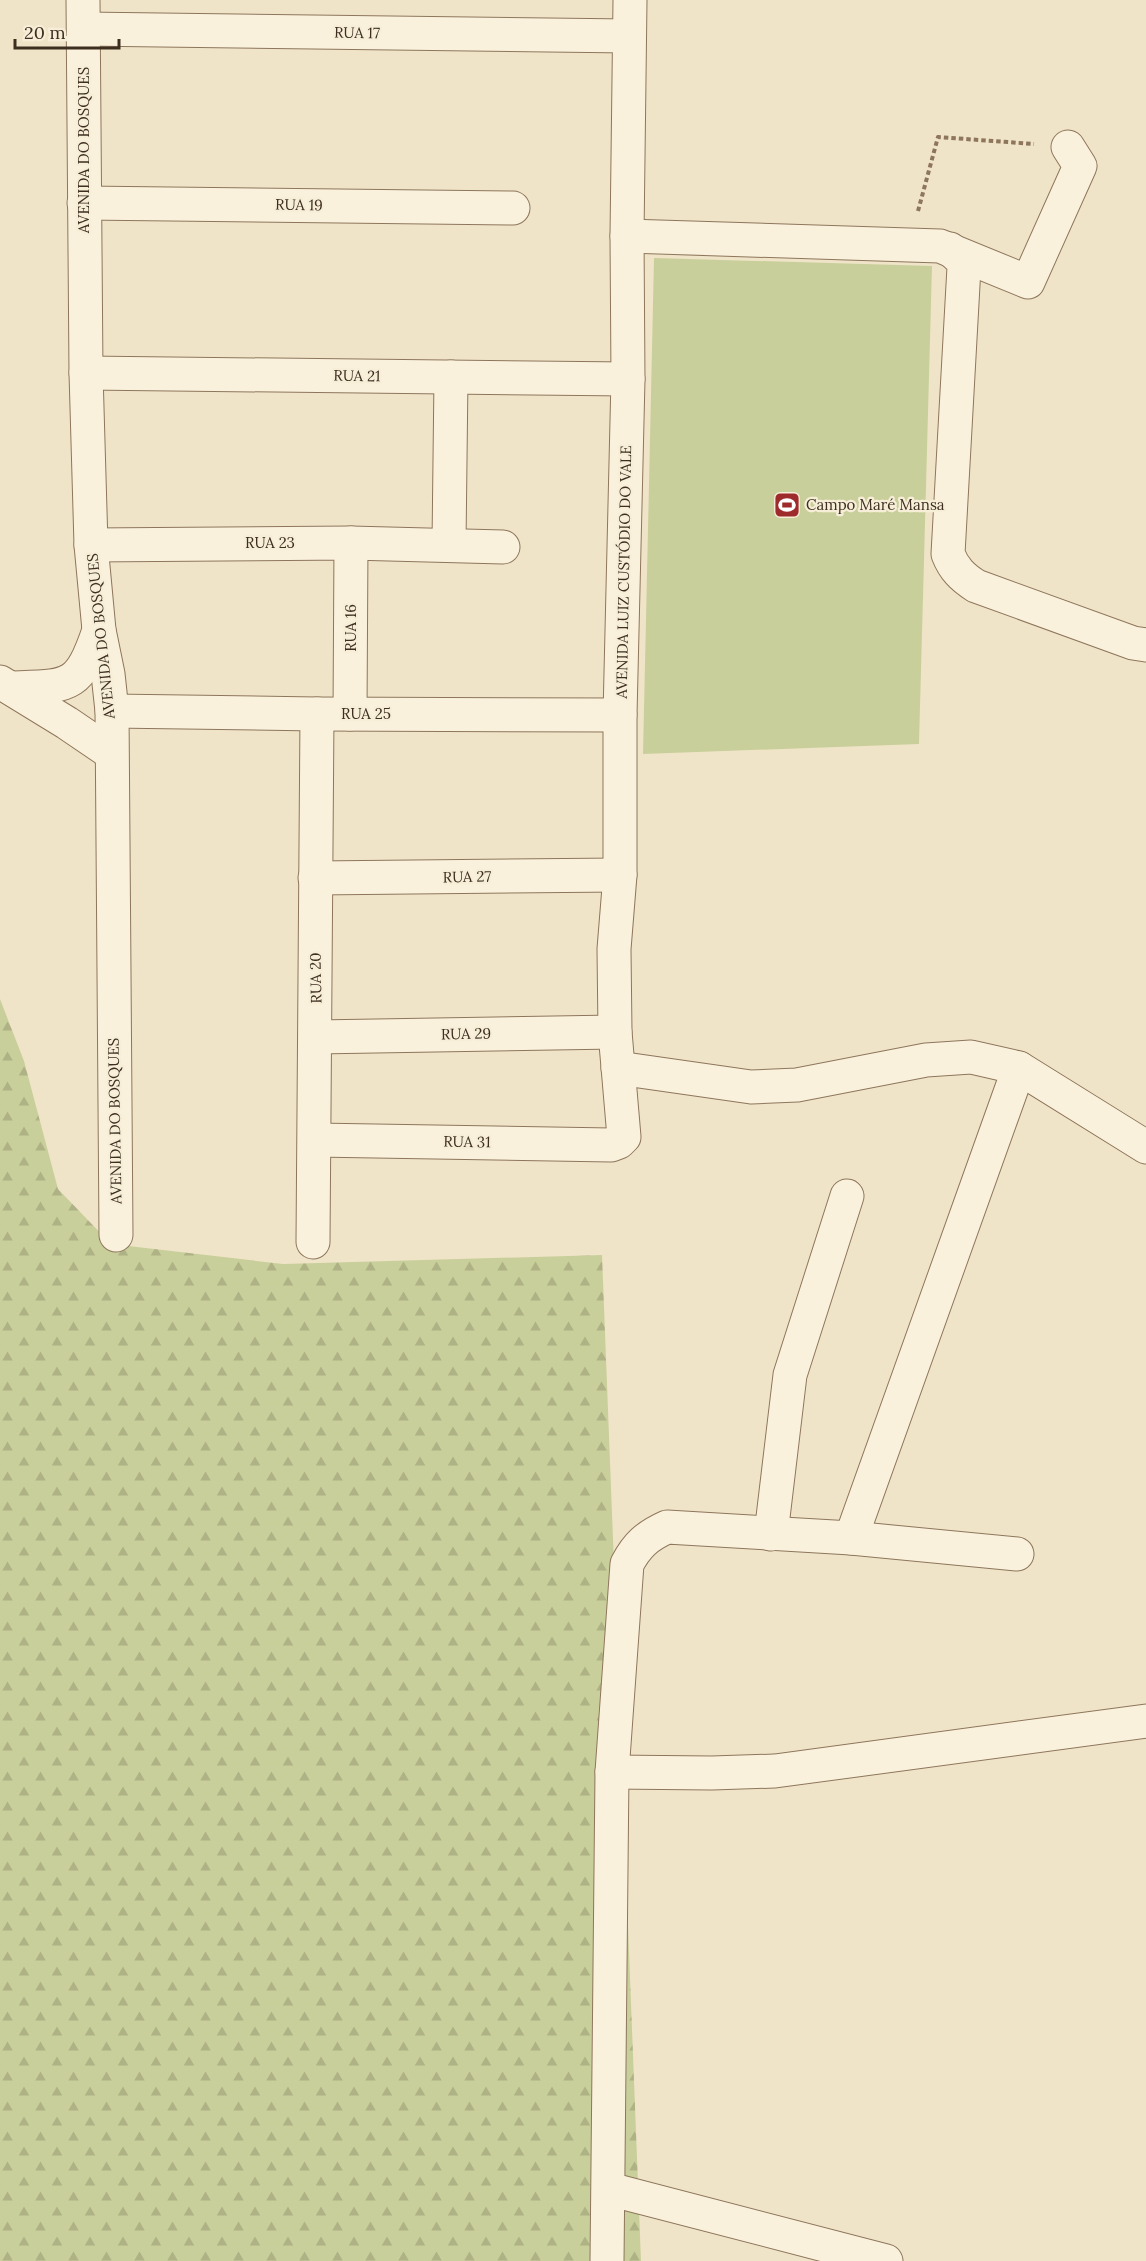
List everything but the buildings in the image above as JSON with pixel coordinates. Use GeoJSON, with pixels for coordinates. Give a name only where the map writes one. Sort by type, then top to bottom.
{"type":"FeatureCollection","features":[{"type":"Feature","properties":{"kind":"street","name":"AVENIDA LUIZ CUSTÓDIO DO VALE"},"geometry":{"type":"LineString","coordinates":[[619,1143],[625,1131],[615,1032],[614,950],[620,875],[620,716],[628,379],[630,0]]}},
{"type":"Feature","properties":{"kind":"street","name":"RUA 17"},"geometry":{"type":"LineString","coordinates":[[83,15],[629,36]]}},
{"type":"Feature","properties":{"kind":"street","name":"AVENIDA DO BOSQUES"},"geometry":{"type":"LineString","coordinates":[[83,15],[86,373],[92,545],[99,630],[108,674],[112,711],[116,1235]]}},
{"type":"Feature","properties":{"kind":"street"},"geometry":{"type":"LineString","coordinates":[[627,236],[940,246],[1028,282],[1080,166],[1068,147]]}},
{"type":"Feature","properties":{"kind":"street","name":"RUA 19"},"geometry":{"type":"LineString","coordinates":[[84,203],[513,208]]}},
{"type":"Feature","properties":{"kind":"street"},"geometry":{"type":"LineString","coordinates":[[950,249],[962,260],[964,267],[948,554],[953,567],[962,577],[976,586],[1133,643],[1146,645]]}},
{"type":"Feature","properties":{"kind":"street","name":"RUA 21"},"geometry":{"type":"LineString","coordinates":[[86,373],[628,379]]}},
{"type":"Feature","properties":{"kind":"street"},"geometry":{"type":"LineString","coordinates":[[449,544],[451,377]]}},
{"type":"Feature","properties":{"kind":"street","name":"RUA 23"},"geometry":{"type":"LineString","coordinates":[[92,545],[351,543],[503,547]]}},
{"type":"Feature","properties":{"kind":"street","name":"RUA 16"},"geometry":{"type":"LineString","coordinates":[[350,714],[351,543]]}},
{"type":"Feature","properties":{"kind":"street"},"geometry":{"type":"LineString","coordinates":[[5,685],[63,685],[74,678],[89,660],[99,630]]}},
{"type":"Feature","properties":{"kind":"street"},"geometry":{"type":"LineString","coordinates":[[5,685],[111,753]]}},
{"type":"Feature","properties":{"kind":"street","name":"RUA 25"},"geometry":{"type":"LineString","coordinates":[[112,711],[620,716]]}},
{"type":"Feature","properties":{"kind":"street","name":"RUA 20"},"geometry":{"type":"LineString","coordinates":[[313,1242],[317,714]]}},
{"type":"Feature","properties":{"kind":"street","name":"RUA 27"},"geometry":{"type":"LineString","coordinates":[[315,878],[620,875]]}},
{"type":"Feature","properties":{"kind":"street","name":"RUA 29"},"geometry":{"type":"LineString","coordinates":[[316,1037],[615,1032]]}},
{"type":"Feature","properties":{"kind":"street"},"geometry":{"type":"LineString","coordinates":[[618,1068],[752,1087],[797,1084],[926,1060],[971,1057],[1019,1068],[1146,1147]]}},
{"type":"Feature","properties":{"kind":"street"},"geometry":{"type":"LineString","coordinates":[[851,1539],[1019,1068]]}},
{"type":"Feature","properties":{"kind":"street","name":"RUA 31"},"geometry":{"type":"LineString","coordinates":[[315,1140],[610,1145],[619,1143]]}},
{"type":"Feature","properties":{"kind":"street"},"geometry":{"type":"LineString","coordinates":[[771,1533],[790,1375],[847,1196]]}},
{"type":"Feature","properties":{"kind":"street"},"geometry":{"type":"LineString","coordinates":[[607,2261],[612,1772],[627,1564],[636,1547],[649,1535],[667,1527],[851,1539],[1017,1554]]}},
{"type":"Feature","properties":{"kind":"street"},"geometry":{"type":"LineString","coordinates":[[612,1772],[776,1771],[1146,1721]]}},
{"type":"Feature","properties":{"kind":"street"},"geometry":{"type":"LineString","coordinates":[[609,2189],[886,2261]]}},
{"type":"Feature","properties":{"kind":"path"},"geometry":{"type":"LineString","coordinates":[[909,244],[938,137],[1068,147]]}},
{"type":"Feature","properties":{"kind":"green space","name":"Campo Maré Mansa"},"geometry":{"type":"Polygon","coordinates":[[[654,258],[932,266],[919,744],[643,754],[654,258]]]}},
{"type":"Feature","properties":{"kind":"green space"},"geometry":{"type":"Polygon","coordinates":[[[0,999],[24,1061],[58,1189],[111,1244],[283,1264],[602,1255],[641,2261],[0,2261],[0,999]]]}},
{"type":"Feature","properties":{"kind":"place","name":"Campo Maré Mansa"},"geometry":{"type":"Point","coordinates":[787,505]}}]}
